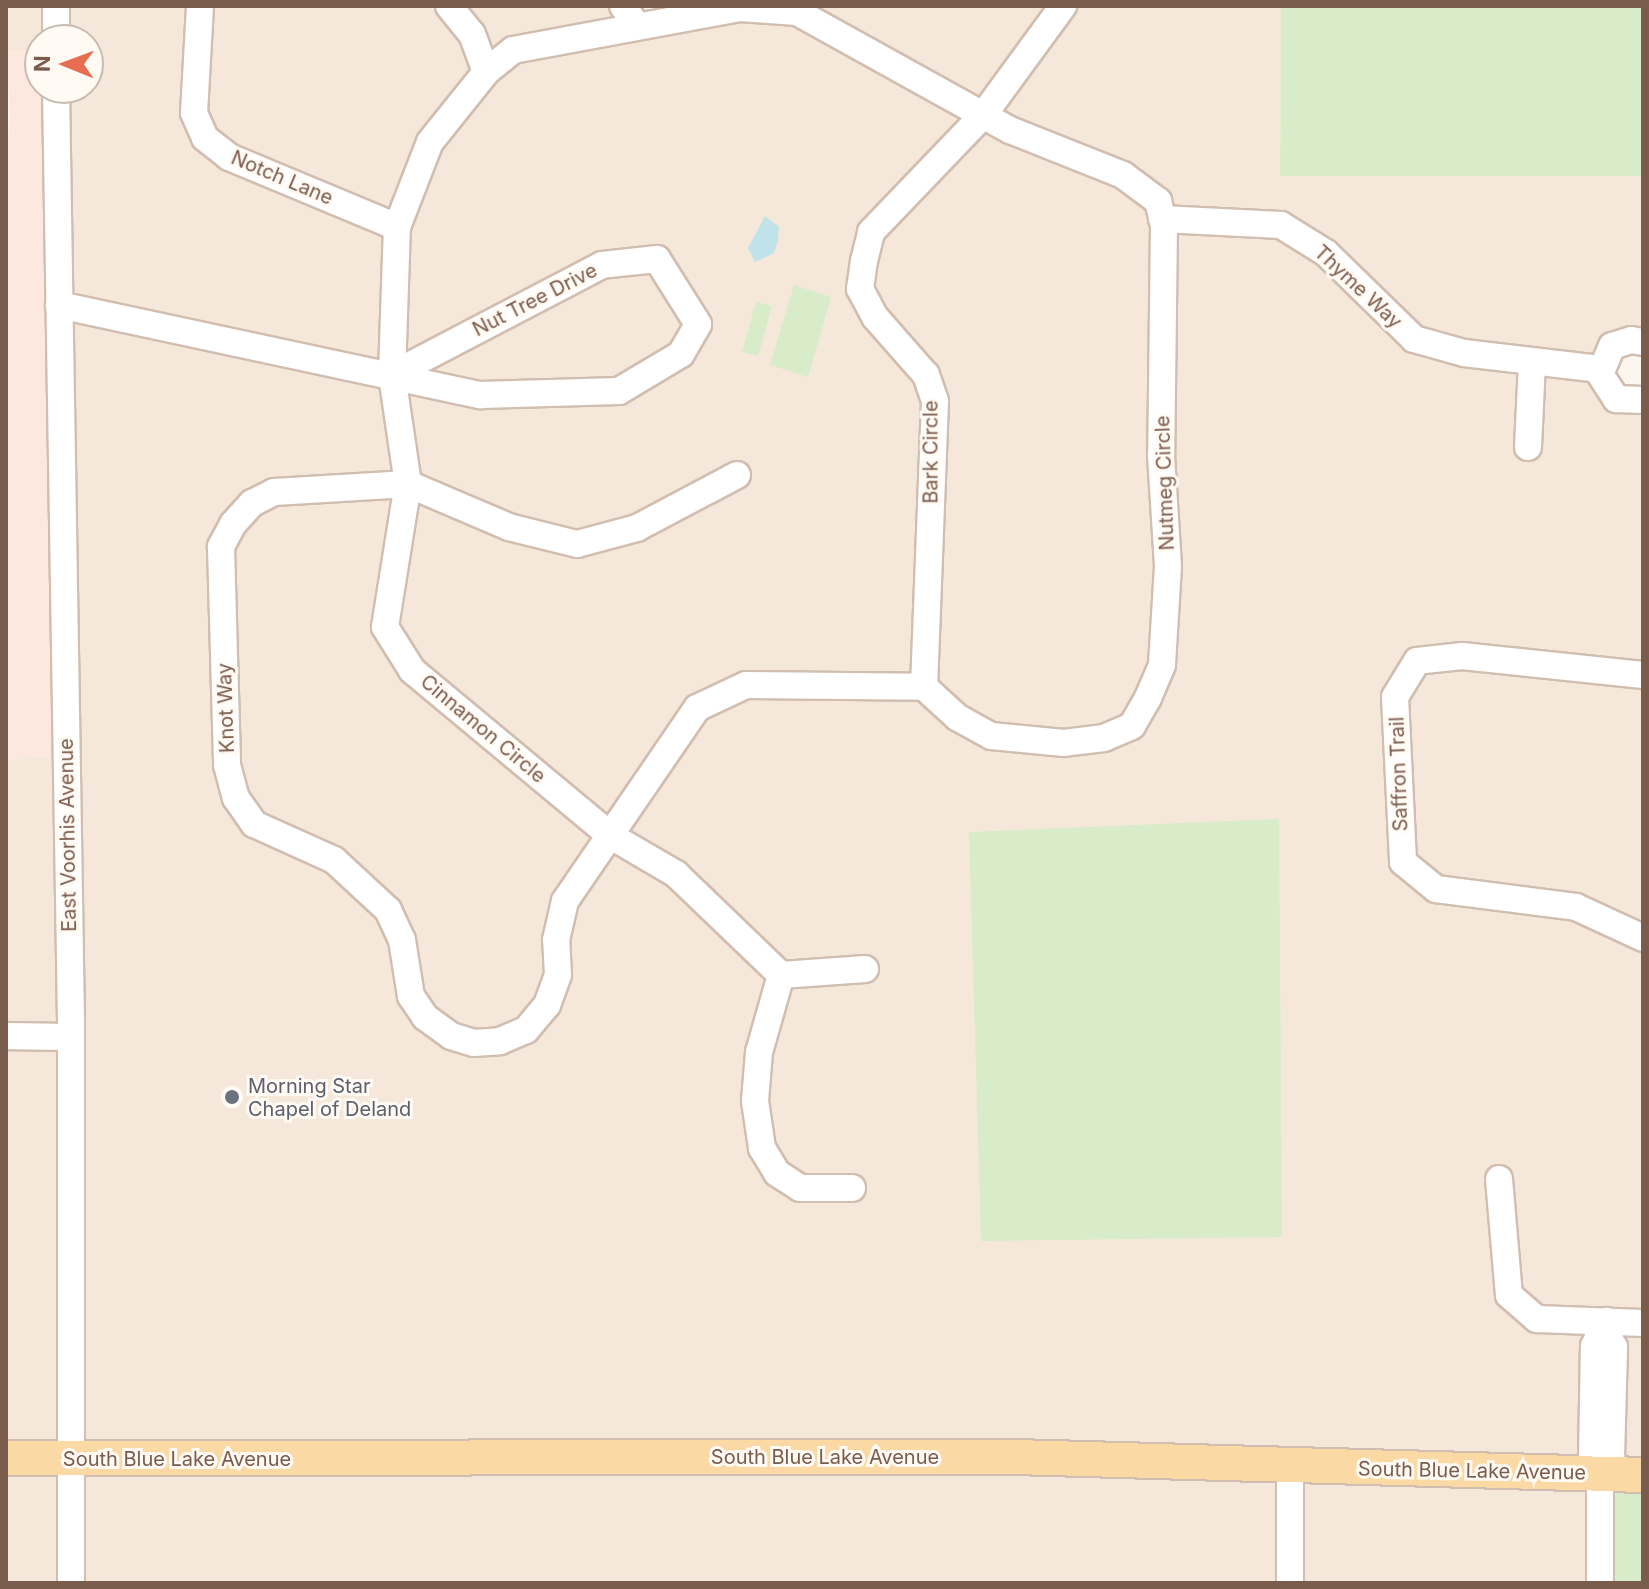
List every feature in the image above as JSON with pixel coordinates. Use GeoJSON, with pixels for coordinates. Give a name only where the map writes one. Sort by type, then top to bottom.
{"type":"FeatureCollection","features":[{"type":"Feature","properties":{"kind":"main road","name":"South Blue Lake Avenue"},"geometry":{"type":"LineString","coordinates":[[6,1458],[1015,1457],[1290,1467],[1600,1469],[1643,1475]]}},
{"type":"Feature","properties":{"kind":"street","name":"Notch Lane"},"geometry":{"type":"LineString","coordinates":[[200,6],[194,113],[205,138],[229,157],[397,227]]}},
{"type":"Feature","properties":{"kind":"street"},"geometry":{"type":"LineString","coordinates":[[449,6],[472,34],[486,72]]}},
{"type":"Feature","properties":{"kind":"street","name":"Bark Circle"},"geometry":{"type":"LineString","coordinates":[[924,687],[935,401],[926,375],[875,317],[860,289],[871,232],[984,114],[1063,6]]}},
{"type":"Feature","properties":{"kind":"street","name":"Cinnamon Circle"},"geometry":{"type":"LineString","coordinates":[[781,975],[676,874],[611,836],[412,670],[385,627],[408,484],[392,375],[397,227],[430,142],[486,72],[513,50],[630,16],[740,8],[799,9]]}},
{"type":"Feature","properties":{"kind":"street"},"geometry":{"type":"LineString","coordinates":[[799,9],[984,114],[1123,175],[1158,201],[1162,219]]}},
{"type":"Feature","properties":{"kind":"street","name":"East Voorhis Avenue"},"geometry":{"type":"LineString","coordinates":[[56,104],[71,1037],[71,1583]]}},
{"type":"Feature","properties":{"kind":"street","name":"Thyme Way"},"geometry":{"type":"LineString","coordinates":[[1162,219],[1281,225],[1326,253],[1414,339],[1532,363],[1600,369]]}},
{"type":"Feature","properties":{"kind":"street","name":"Nutmeg Circle"},"geometry":{"type":"LineString","coordinates":[[924,687],[957,717],[991,736],[1064,743],[1104,738],[1132,726],[1148,698],[1162,665],[1168,566],[1161,455],[1162,219]]}},
{"type":"Feature","properties":{"kind":"street","name":"Nut Tree Drive"},"geometry":{"type":"LineString","coordinates":[[59,305],[480,395],[619,391],[681,354],[698,324],[657,259],[602,265],[392,375]]}},
{"type":"Feature","properties":{"kind":"street"},"geometry":{"type":"LineString","coordinates":[[1643,342],[1631,340],[1612,346],[1600,369],[1602,384],[1616,399],[1643,400]]}},
{"type":"Feature","properties":{"kind":"street"},"geometry":{"type":"LineString","coordinates":[[1528,447],[1532,363]]}},
{"type":"Feature","properties":{"kind":"street","name":"Knot Way"},"geometry":{"type":"LineString","coordinates":[[611,836],[565,901],[556,940],[558,975],[547,1005],[526,1030],[500,1041],[474,1043],[451,1036],[425,1017],[411,996],[402,940],[388,910],[334,860],[254,824],[236,798],[227,765],[221,547],[233,524],[252,503],[274,492],[408,484],[509,527],[577,544],[637,528],[737,475]]}},
{"type":"Feature","properties":{"kind":"street","name":"Saffron Trail"},"geometry":{"type":"LineString","coordinates":[[1643,675],[1462,656],[1417,661],[1395,697],[1403,862],[1436,889],[1576,907],[1643,938]]}},
{"type":"Feature","properties":{"kind":"street"},"geometry":{"type":"LineString","coordinates":[[611,836],[697,708],[746,685],[924,687]]}},
{"type":"Feature","properties":{"kind":"street"},"geometry":{"type":"LineString","coordinates":[[852,1188],[800,1188],[777,1173],[762,1148],[755,1101],[759,1052],[781,975],[865,969]]}},
{"type":"Feature","properties":{"kind":"street"},"geometry":{"type":"LineString","coordinates":[[6,1036],[71,1037]]}},
{"type":"Feature","properties":{"kind":"street"},"geometry":{"type":"LineString","coordinates":[[1499,1179],[1509,1295],[1537,1319],[1606,1326],[1643,1323]]}},
{"type":"Feature","properties":{"kind":"street"},"geometry":{"type":"LineString","coordinates":[[1600,1583],[1600,1469],[1592,1458],[1594,1346],[1606,1326]]}},
{"type":"Feature","properties":{"kind":"street"},"geometry":{"type":"LineString","coordinates":[[1290,1467],[1290,1583]]}},
{"type":"Feature","properties":{"kind":"shaded area"},"geometry":{"type":"Polygon","coordinates":[[[6,6],[44,6],[42,24],[24,24],[24,50],[6,50],[6,6]]]}},
{"type":"Feature","properties":{"kind":"shaded area"},"geometry":{"type":"Polygon","coordinates":[[[68,6],[187,6],[182,116],[384,233],[380,361],[71,296],[68,104],[104,104],[104,24],[68,24],[68,6]]]}},
{"type":"Feature","properties":{"kind":"shaded area"},"geometry":{"type":"Polygon","coordinates":[[[212,6],[427,6],[439,11],[461,39],[473,70],[390,212],[236,148],[216,132],[206,111],[212,6]]]}},
{"type":"Feature","properties":{"kind":"shaded area"},"geometry":{"type":"Polygon","coordinates":[[[464,6],[608,6],[617,19],[492,53],[464,6]]]}},
{"type":"Feature","properties":{"kind":"shaded area"},"geometry":{"type":"Polygon","coordinates":[[[816,6],[1051,6],[981,99],[816,6]]]}},
{"type":"Feature","properties":{"kind":"shaded area"},"geometry":{"type":"Polygon","coordinates":[[[1075,6],[1281,6],[1280,176],[1643,176],[1643,331],[1602,340],[1590,358],[1466,343],[1421,330],[1336,245],[1172,209],[1001,111],[1071,18],[1075,6]]]}},
{"type":"Feature","properties":{"kind":"shaded area"},"geometry":{"type":"Polygon","coordinates":[[[741,19],[793,22],[965,116],[861,225],[852,258],[922,402],[911,676],[746,675],[608,819],[422,663],[398,625],[418,499],[579,554],[642,538],[753,479],[740,461],[632,519],[577,533],[514,517],[419,477],[406,389],[620,402],[709,329],[655,248],[404,356],[409,229],[441,147],[494,81],[519,60],[741,19]]]}},
{"type":"Feature","properties":{"kind":"shaded area"},"geometry":{"type":"Polygon","coordinates":[[[6,50],[24,50],[24,104],[44,104],[54,757],[6,759],[6,167],[10,117],[6,50]]]}},
{"type":"Feature","properties":{"kind":"shaded area"},"geometry":{"type":"Polygon","coordinates":[[[986,128],[1117,184],[1147,207],[1150,220],[1149,455],[1156,567],[1151,663],[1123,718],[1100,728],[1064,732],[995,726],[964,709],[936,683],[946,398],[873,287],[882,236],[986,128]]]}},
{"type":"Feature","properties":{"kind":"shaded area"},"geometry":{"type":"Polygon","coordinates":[[[1176,230],[1277,235],[1318,261],[1405,346],[1520,372],[1515,457],[1539,457],[1544,375],[1589,379],[1600,400],[1612,409],[1643,411],[1643,664],[1580,654],[1460,646],[1407,657],[1390,862],[1572,917],[1643,950],[1643,1312],[1542,1308],[1520,1290],[1510,1168],[1486,1169],[1496,1296],[1593,1331],[1589,1463],[83,1448],[71,318],[381,383],[394,475],[223,517],[224,800],[327,868],[378,915],[390,942],[399,997],[505,1051],[568,941],[577,905],[615,851],[669,882],[768,978],[743,1100],[801,1199],[864,1198],[864,1177],[804,1178],[786,1166],[773,1145],[767,1101],[771,1054],[790,987],[879,978],[876,957],[787,965],[627,832],[705,716],[749,696],[918,698],[948,725],[1110,748],[1174,669],[1180,567],[1173,455],[1176,230]]]}},
{"type":"Feature","properties":{"kind":"shaded area"},"geometry":{"type":"Polygon","coordinates":[[[651,270],[684,324],[671,347],[615,381],[482,384],[423,371],[607,275],[651,270]]]}},
{"type":"Feature","properties":{"kind":"shaded area"},"geometry":{"type":"Polygon","coordinates":[[[394,496],[373,625],[595,837],[536,1000],[518,1022],[497,1031],[475,1032],[457,1026],[434,1010],[422,992],[414,939],[263,816],[247,793],[239,764],[233,549],[243,529],[277,502],[394,496]]]}},
{"type":"Feature","properties":{"kind":"shaded area"},"geometry":{"type":"Polygon","coordinates":[[[1462,667],[1643,685],[1643,926],[1441,879],[1414,858],[1408,700],[1425,671],[1462,667]]]}},
{"type":"Feature","properties":{"kind":"shaded area"},"geometry":{"type":"Polygon","coordinates":[[[54,757],[59,1026],[6,1026],[6,759],[54,757]]]}},
{"type":"Feature","properties":{"kind":"shaded area"},"geometry":{"type":"Polygon","coordinates":[[[6,1047],[59,1047],[59,1448],[6,1447],[6,1047]]]}},
{"type":"Feature","properties":{"kind":"shaded area"},"geometry":{"type":"Polygon","coordinates":[[[1618,1332],[1643,1333],[1643,1464],[1613,1463],[1618,1332]]]}},
{"type":"Feature","properties":{"kind":"shaded area"},"geometry":{"type":"Polygon","coordinates":[[[1015,1468],[1278,1477],[1277,1583],[83,1583],[83,1470],[1015,1468]]]}},
{"type":"Feature","properties":{"kind":"shaded area"},"geometry":{"type":"Polygon","coordinates":[[[6,1469],[59,1470],[59,1583],[6,1583],[6,1469]]]}},
{"type":"Feature","properties":{"kind":"shaded area"},"geometry":{"type":"Polygon","coordinates":[[[1302,1478],[1586,1484],[1587,1583],[1302,1583],[1302,1478]]]}},
{"type":"Feature","properties":{"kind":"green space"},"geometry":{"type":"Polygon","coordinates":[[[1281,6],[1643,6],[1643,176],[1280,176],[1281,6]]]}},
{"type":"Feature","properties":{"kind":"green space"},"geometry":{"type":"Polygon","coordinates":[[[794,285],[831,297],[808,377],[770,365],[794,285]]]}},
{"type":"Feature","properties":{"kind":"green space"},"geometry":{"type":"Polygon","coordinates":[[[756,302],[772,306],[758,356],[742,352],[756,302]]]}},
{"type":"Feature","properties":{"kind":"green space"},"geometry":{"type":"Polygon","coordinates":[[[1279,819],[1282,1237],[981,1241],[969,832],[1279,819]]]}},
{"type":"Feature","properties":{"kind":"green space"},"geometry":{"type":"Polygon","coordinates":[[[1610,1485],[1643,1485],[1643,1583],[1611,1583],[1610,1485]]]}},
{"type":"Feature","properties":{"kind":"water"},"geometry":{"type":"Polygon","coordinates":[[[765,216],[779,227],[778,241],[774,253],[755,262],[748,248],[765,216]]]}},
{"type":"Feature","properties":{"kind":"place","name":"Morning Star Chapel of Deland"},"geometry":{"type":"Point","coordinates":[232,1097]}}]}
